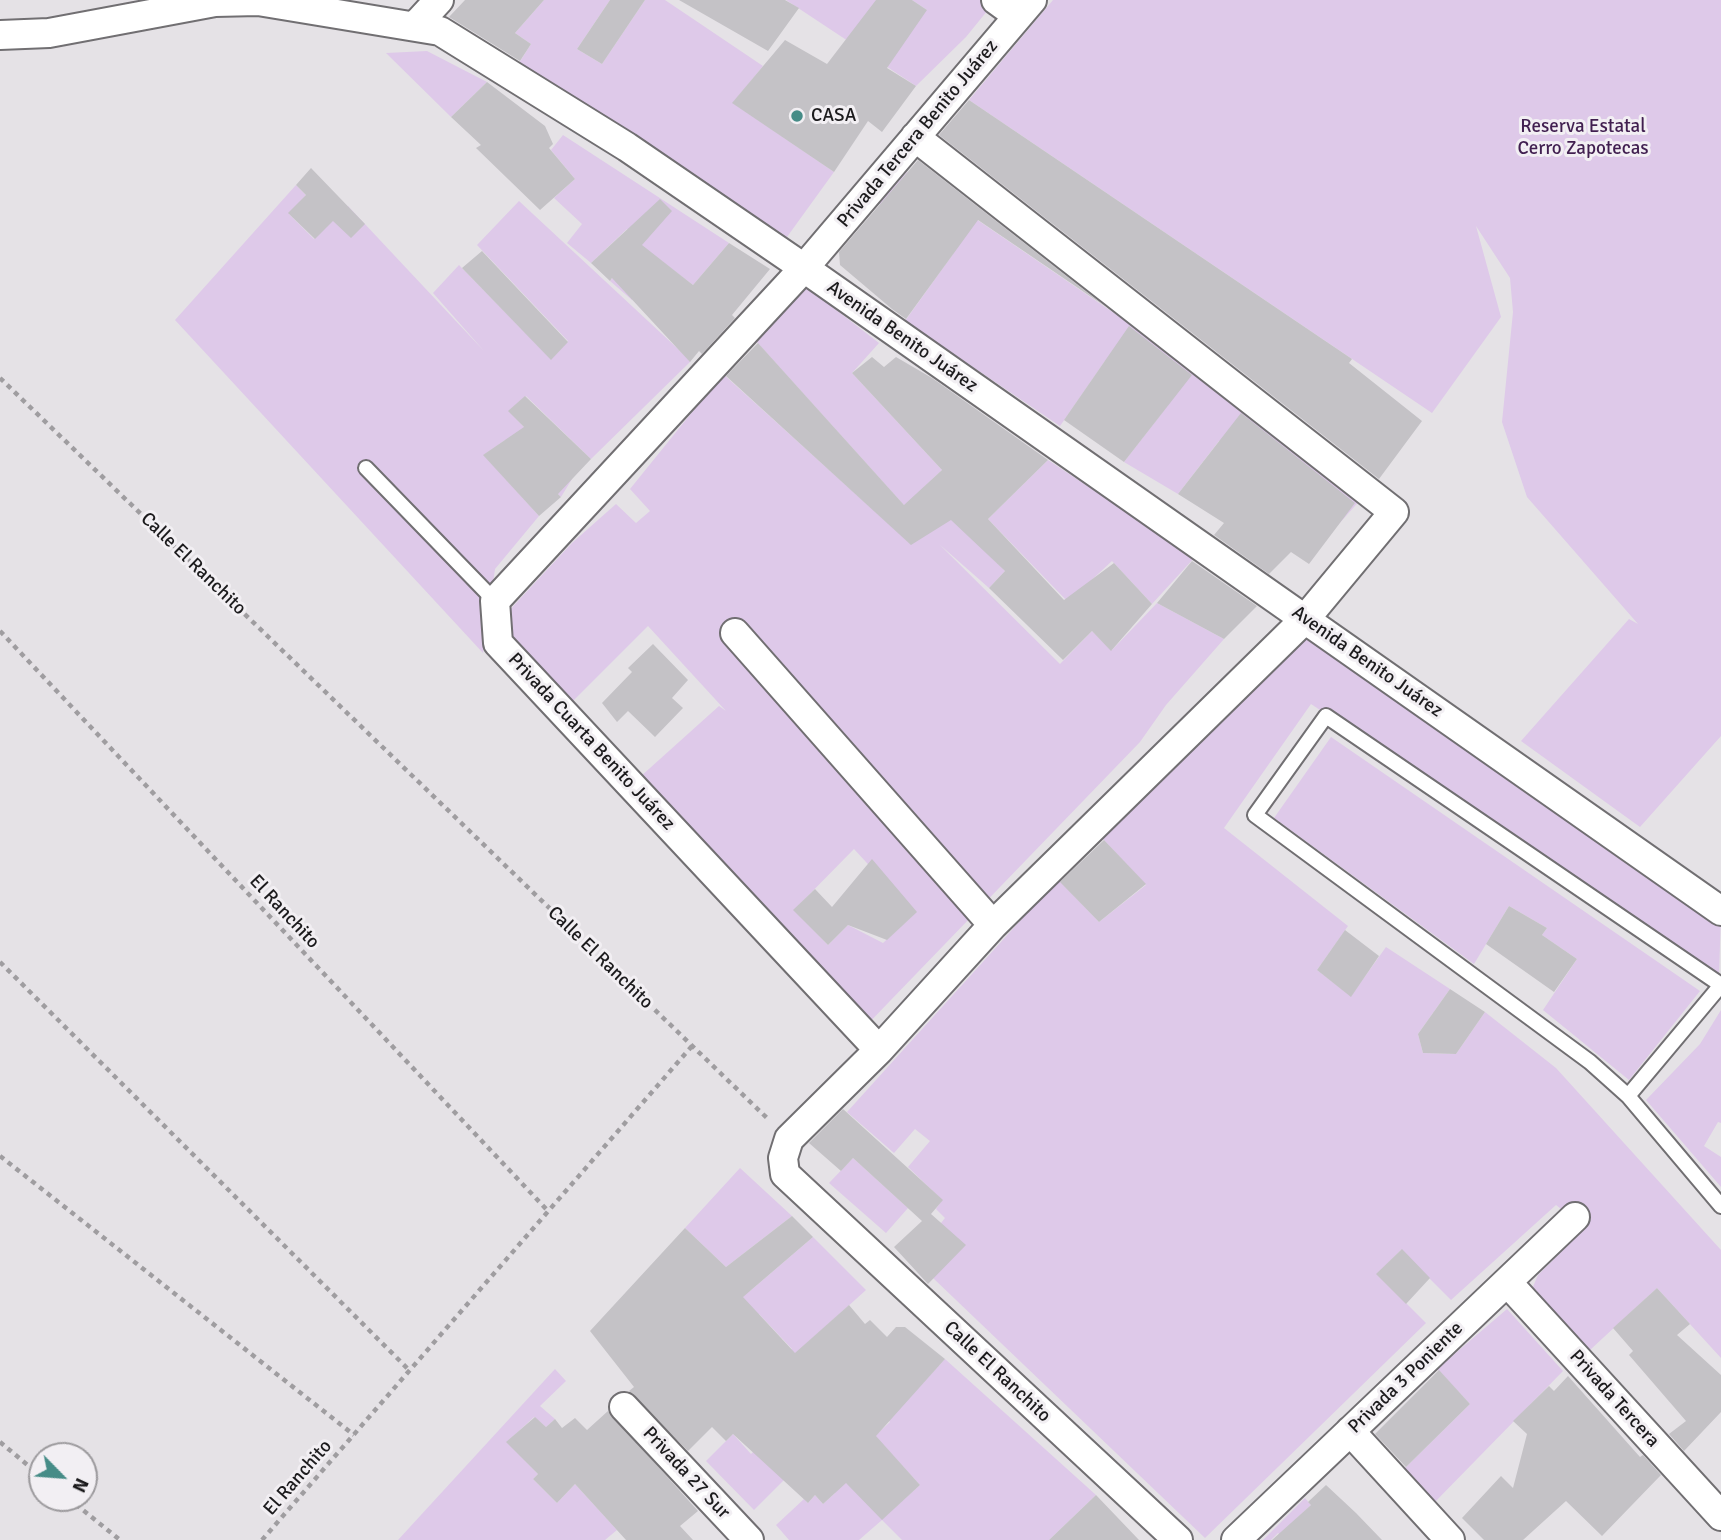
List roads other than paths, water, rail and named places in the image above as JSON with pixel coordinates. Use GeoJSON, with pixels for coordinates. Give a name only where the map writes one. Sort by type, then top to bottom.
{"type":"FeatureCollection","features":[{"type":"Feature","properties":{"kind":"street"},"geometry":{"type":"LineString","coordinates":[[415,26],[439,0]]}},
{"type":"Feature","properties":{"kind":"street","name":"Avenida Benito Juárez"},"geometry":{"type":"LineString","coordinates":[[0,35],[49,33],[215,2],[247,1],[440,31],[626,147],[804,268],[1721,911]]}},
{"type":"Feature","properties":{"kind":"street","name":"Privada Tercera Benito Juárez"},"geometry":{"type":"LineString","coordinates":[[804,268],[915,137],[1016,5]]}},
{"type":"Feature","properties":{"kind":"street"},"geometry":{"type":"LineString","coordinates":[[879,1050],[993,925],[1306,618],[1394,512],[915,137]]}},
{"type":"Feature","properties":{"kind":"street"},"geometry":{"type":"LineString","coordinates":[[495,601],[804,268]]}},
{"type":"Feature","properties":{"kind":"street","name":"Privada Cuarta Benito Juárez"},"geometry":{"type":"LineString","coordinates":[[495,601],[498,643],[879,1050]]}},
{"type":"Feature","properties":{"kind":"street"},"geometry":{"type":"LineString","coordinates":[[735,633],[993,925]]}},
{"type":"Feature","properties":{"kind":"street","name":"Calle El Ranchito"},"geometry":{"type":"LineString","coordinates":[[879,1050],[789,1139],[783,1158],[785,1174],[1178,1540]]}},
{"type":"Feature","properties":{"kind":"street","name":"Privada 3 Poniente"},"geometry":{"type":"LineString","coordinates":[[1236,1540],[1575,1217]]}},
{"type":"Feature","properties":{"kind":"street","name":"Privada Tercera"},"geometry":{"type":"LineString","coordinates":[[1507,1282],[1721,1516]]}},
{"type":"Feature","properties":{"kind":"street","name":"Privada 27 Sur"},"geometry":{"type":"LineString","coordinates":[[624,1407],[749,1540]]}},
{"type":"Feature","properties":{"kind":"street"},"geometry":{"type":"LineString","coordinates":[[1350,1431],[1450,1540]]}},
{"type":"Feature","properties":{"kind":"lane"},"geometry":{"type":"LineString","coordinates":[[366,468],[495,601]]}},
{"type":"Feature","properties":{"kind":"lane"},"geometry":{"type":"LineString","coordinates":[[1628,1096],[1721,984],[1326,716],[1255,815],[1590,1062],[1628,1096],[1721,1206]]}},
{"type":"Feature","properties":{"kind":"place","name":"CASA"},"geometry":{"type":"Point","coordinates":[797,116]}},
{"type":"Feature","properties":{"kind":"park label","name":"Reserva Estatal Cerro Zapotecas"},"geometry":{"type":"Point","coordinates":[1583,138]}}]}
